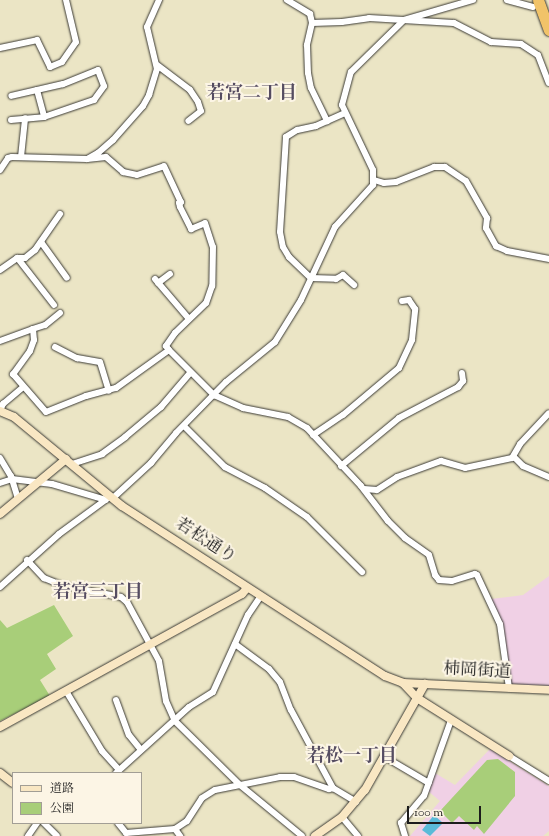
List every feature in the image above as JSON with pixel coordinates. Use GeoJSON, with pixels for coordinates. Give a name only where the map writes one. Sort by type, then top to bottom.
{"type":"FeatureCollection","features":[{"type":"Feature","properties":{"kind":"highway"},"geometry":{"type":"LineString","coordinates":[[535,4],[549,30]]}},
{"type":"Feature","properties":{"kind":"street"},"geometry":{"type":"LineString","coordinates":[[0,48],[37,40],[50,66],[62,62],[76,42],[66,0]]}},
{"type":"Feature","properties":{"kind":"street"},"geometry":{"type":"LineString","coordinates":[[86,159],[103,149],[143,106],[149,95],[157,65],[148,27],[159,0]]}},
{"type":"Feature","properties":{"kind":"street"},"geometry":{"type":"LineString","coordinates":[[287,0],[306,10],[312,23],[307,45],[308,73],[311,88],[327,120]]}},
{"type":"Feature","properties":{"kind":"street"},"geometry":{"type":"LineString","coordinates":[[0,587],[27,560],[77,519],[110,498],[152,463],[184,426],[239,370],[275,342],[289,323],[335,227],[369,192],[374,180],[373,170],[345,113],[343,95],[351,72],[404,20],[472,0]]}},
{"type":"Feature","properties":{"kind":"street"},"geometry":{"type":"LineString","coordinates":[[507,0],[535,4]]}},
{"type":"Feature","properties":{"kind":"street"},"geometry":{"type":"LineString","coordinates":[[312,23],[342,22],[369,18],[454,23],[491,42],[521,44],[538,55],[549,83]]}},
{"type":"Feature","properties":{"kind":"street"},"geometry":{"type":"LineString","coordinates":[[157,65],[190,90],[198,102],[201,111],[188,121]]}},
{"type":"Feature","properties":{"kind":"street"},"geometry":{"type":"LineString","coordinates":[[11,96],[37,90],[98,70],[104,86],[94,100],[44,117],[11,120]]}},
{"type":"Feature","properties":{"kind":"street"},"geometry":{"type":"LineString","coordinates":[[37,90],[44,117]]}},
{"type":"Feature","properties":{"kind":"street"},"geometry":{"type":"LineString","coordinates":[[345,113],[290,133],[284,144],[285,174],[280,223],[281,239],[289,257],[311,278],[336,279],[343,275],[354,285]]}},
{"type":"Feature","properties":{"kind":"street"},"geometry":{"type":"LineString","coordinates":[[21,157],[25,118]]}},
{"type":"Feature","properties":{"kind":"street"},"geometry":{"type":"LineString","coordinates":[[0,170],[8,158],[21,157],[86,159],[106,157],[123,172],[137,175],[164,166],[182,202],[179,203],[180,207],[191,229],[205,223],[213,247],[212,286],[206,303],[189,319],[166,346],[183,362],[190,373],[214,395],[243,408],[288,417],[301,423],[364,489],[388,521],[405,538],[429,555],[435,575],[440,580],[452,581],[475,574],[479,578],[500,624],[509,688]]}},
{"type":"Feature","properties":{"kind":"street"},"geometry":{"type":"LineString","coordinates":[[374,180],[384,183],[396,182],[434,167],[445,167],[466,181],[487,218],[486,228],[496,246],[506,251],[549,259]]}},
{"type":"Feature","properties":{"kind":"street"},"geometry":{"type":"LineString","coordinates":[[0,270],[17,258],[19,260],[31,253],[50,231],[51,224],[60,214]]}},
{"type":"Feature","properties":{"kind":"street"},"geometry":{"type":"LineString","coordinates":[[41,242],[67,278]]}},
{"type":"Feature","properties":{"kind":"street"},"geometry":{"type":"LineString","coordinates":[[19,260],[54,305]]}},
{"type":"Feature","properties":{"kind":"street"},"geometry":{"type":"LineString","coordinates":[[170,274],[157,281],[189,319]]}},
{"type":"Feature","properties":{"kind":"street"},"geometry":{"type":"LineString","coordinates":[[313,435],[343,415],[399,368],[412,340],[414,309],[409,300],[402,301]]}},
{"type":"Feature","properties":{"kind":"street"},"geometry":{"type":"LineString","coordinates":[[0,341],[45,325],[60,313]]}},
{"type":"Feature","properties":{"kind":"street"},"geometry":{"type":"LineString","coordinates":[[33,329],[33,346],[13,374],[46,412],[86,396],[109,391],[169,350]]}},
{"type":"Feature","properties":{"kind":"street"},"geometry":{"type":"LineString","coordinates":[[55,347],[77,358],[100,362],[109,391]]}},
{"type":"Feature","properties":{"kind":"street"},"geometry":{"type":"LineString","coordinates":[[0,514],[38,482],[69,462],[102,454],[121,440],[161,407],[190,373]]}},
{"type":"Feature","properties":{"kind":"street"},"geometry":{"type":"LineString","coordinates":[[341,466],[399,418],[458,387],[463,381],[462,373]]}},
{"type":"Feature","properties":{"kind":"street"},"geometry":{"type":"LineString","coordinates":[[0,412],[3,404],[23,387]]}},
{"type":"Feature","properties":{"kind":"street","name":"若松通り"},"geometry":{"type":"LineString","coordinates":[[0,412],[14,417],[110,498],[260,597],[378,672],[403,683]]}},
{"type":"Feature","properties":{"kind":"street"},"geometry":{"type":"LineString","coordinates":[[514,457],[520,444],[549,413]]}},
{"type":"Feature","properties":{"kind":"street"},"geometry":{"type":"LineString","coordinates":[[184,426],[225,467],[265,488],[307,517],[362,572]]}},
{"type":"Feature","properties":{"kind":"street"},"geometry":{"type":"LineString","coordinates":[[364,489],[377,490],[397,477],[440,461],[465,468],[514,457]]}},
{"type":"Feature","properties":{"kind":"street"},"geometry":{"type":"LineString","coordinates":[[514,457],[523,466],[549,477]]}},
{"type":"Feature","properties":{"kind":"street"},"geometry":{"type":"LineString","coordinates":[[0,458],[12,479],[18,499]]}},
{"type":"Feature","properties":{"kind":"street"},"geometry":{"type":"LineString","coordinates":[[0,483],[12,479],[38,482],[110,498]]}},
{"type":"Feature","properties":{"kind":"street"},"geometry":{"type":"LineString","coordinates":[[27,560],[44,578],[60,585],[121,597],[134,612],[149,645],[159,661],[166,701],[175,721],[240,785],[302,836]]}},
{"type":"Feature","properties":{"kind":"street"},"geometry":{"type":"LineString","coordinates":[[0,727],[242,594],[247,588]]}},
{"type":"Feature","properties":{"kind":"street"},"geometry":{"type":"LineString","coordinates":[[66,691],[102,750],[117,771],[189,707],[213,692],[248,615],[260,597]]}},
{"type":"Feature","properties":{"kind":"street"},"geometry":{"type":"LineString","coordinates":[[235,644],[269,669],[280,682],[291,710],[333,788],[356,802]]}},
{"type":"Feature","properties":{"kind":"street"},"geometry":{"type":"LineString","coordinates":[[403,683],[417,698],[549,781]]}},
{"type":"Feature","properties":{"kind":"street","name":"柿岡街道"},"geometry":{"type":"LineString","coordinates":[[403,683],[549,690]]}},
{"type":"Feature","properties":{"kind":"street"},"geometry":{"type":"LineString","coordinates":[[315,836],[342,818],[356,802],[425,684]]}},
{"type":"Feature","properties":{"kind":"street"},"geometry":{"type":"LineString","coordinates":[[116,700],[129,735],[141,750]]}},
{"type":"Feature","properties":{"kind":"street"},"geometry":{"type":"LineString","coordinates":[[405,836],[401,823],[419,804],[429,783],[451,720]]}},
{"type":"Feature","properties":{"kind":"street"},"geometry":{"type":"LineString","coordinates":[[383,756],[429,783]]}},
{"type":"Feature","properties":{"kind":"street"},"geometry":{"type":"LineString","coordinates":[[0,773],[12,782]]}},
{"type":"Feature","properties":{"kind":"street"},"geometry":{"type":"LineString","coordinates":[[119,824],[127,835],[175,829],[187,821],[206,795],[222,788],[280,777],[294,777],[329,789],[333,788]]}},
{"type":"Feature","properties":{"kind":"street"},"geometry":{"type":"LineString","coordinates":[[342,818],[358,836]]}},
{"type":"Feature","properties":{"kind":"street"},"geometry":{"type":"LineString","coordinates":[[28,836],[36,824]]}},
{"type":"Feature","properties":{"kind":"street"},"geometry":{"type":"LineString","coordinates":[[45,824],[57,836]]}},
{"type":"Feature","properties":{"kind":"street"},"geometry":{"type":"LineString","coordinates":[[175,829],[180,836]]}},
{"type":"Feature","properties":{"kind":"shaded area"},"geometry":{"type":"Polygon","coordinates":[[[549,576],[549,686],[510,685],[502,627],[491,599],[523,595],[549,576]]]}},
{"type":"Feature","properties":{"kind":"shaded area"},"geometry":{"type":"Polygon","coordinates":[[[490,749],[549,786],[549,831],[543,836],[410,836],[440,801],[428,791],[435,773],[455,785],[490,749]]]}},
{"type":"Feature","properties":{"kind":"green space"},"geometry":{"type":"Polygon","coordinates":[[[54,605],[73,636],[47,654],[56,669],[40,680],[50,696],[0,721],[0,620],[7,628],[54,605]]]}},
{"type":"Feature","properties":{"kind":"green space"},"geometry":{"type":"Polygon","coordinates":[[[498,759],[515,772],[515,796],[484,834],[477,826],[474,830],[459,816],[452,823],[440,811],[487,760],[498,759]]]}},
{"type":"Feature","properties":{"kind":"water"},"geometry":{"type":"Polygon","coordinates":[[[434,815],[443,823],[430,836],[422,830],[434,815]]]}},
{"type":"Feature","properties":{"kind":"district","name":"若宮二丁目"},"geometry":{"type":"Point","coordinates":[252,94]}},
{"type":"Feature","properties":{"kind":"district","name":"若宮三丁目"},"geometry":{"type":"Point","coordinates":[98,593]}},
{"type":"Feature","properties":{"kind":"district","name":"若松一丁目"},"geometry":{"type":"Point","coordinates":[352,757]}}]}
